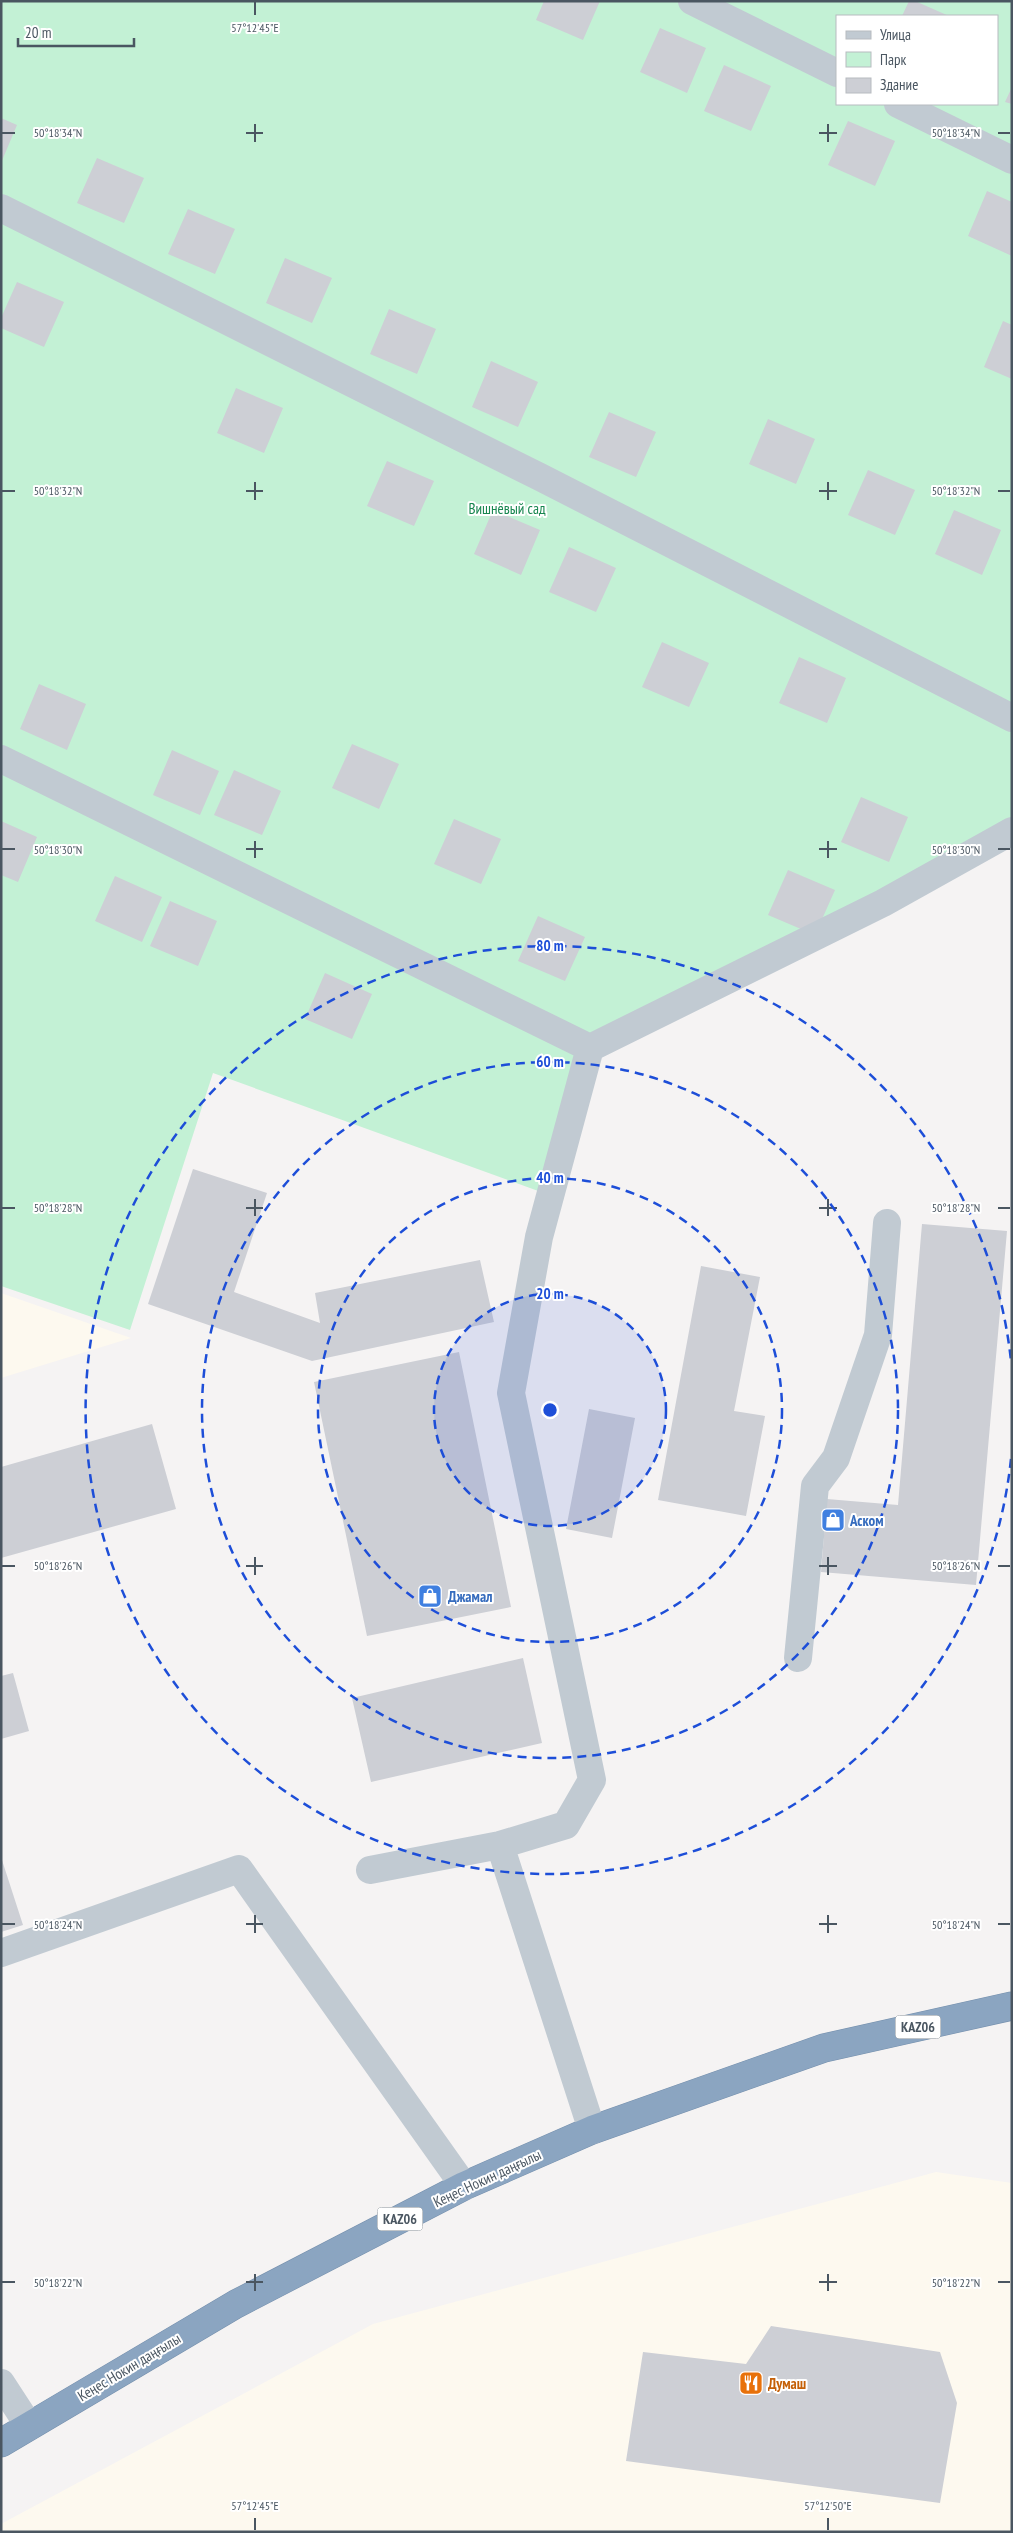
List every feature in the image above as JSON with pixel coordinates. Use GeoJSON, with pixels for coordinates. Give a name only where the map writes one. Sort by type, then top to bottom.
{"type":"FeatureCollection","features":[{"type":"Feature","properties":{"kind":"highway","name":"Кеңес Нокин даңғылы"},"geometry":{"type":"LineString","coordinates":[[1,2443],[236,2304],[464,2186],[592,2130],[824,2048],[1012,2006]]}},
{"type":"Feature","properties":{"kind":"lane"},"geometry":{"type":"LineString","coordinates":[[692,1],[836,73]]}},
{"type":"Feature","properties":{"kind":"lane"},"geometry":{"type":"LineString","coordinates":[[900,105],[1012,160]]}},
{"type":"Feature","properties":{"kind":"lane"},"geometry":{"type":"LineString","coordinates":[[1,208],[531,473],[1012,718]]}},
{"type":"Feature","properties":{"kind":"lane"},"geometry":{"type":"LineString","coordinates":[[1,759],[590,1048]]}},
{"type":"Feature","properties":{"kind":"lane"},"geometry":{"type":"LineString","coordinates":[[370,1870],[500,1845],[566,1825],[592,1780],[511,1393],[539,1237],[590,1048],[883,903],[1012,831]]}},
{"type":"Feature","properties":{"kind":"lane"},"geometry":{"type":"LineString","coordinates":[[798,1658],[815,1486],[836,1458],[878,1334],[887,1223]]}},
{"type":"Feature","properties":{"kind":"lane"},"geometry":{"type":"LineString","coordinates":[[500,1845],[592,2130]]}},
{"type":"Feature","properties":{"kind":"lane"},"geometry":{"type":"LineString","coordinates":[[1,1953],[239,1868],[464,2186]]}},
{"type":"Feature","properties":{"kind":"lane"},"geometry":{"type":"LineString","coordinates":[[1,2383],[30,2426]]}},
{"type":"Feature","properties":{"kind":"shaded area"},"geometry":{"type":"Polygon","coordinates":[[[1,1293],[131,1338],[1,1378],[1,1293]]]}},
{"type":"Feature","properties":{"kind":"shaded area"},"geometry":{"type":"Polygon","coordinates":[[[936,2172],[1012,2183],[1012,2532],[1,2532],[1,2524],[373,2324],[936,2172]]]}},
{"type":"Feature","properties":{"kind":"green space","name":"Вишнёвый сад"},"geometry":{"type":"Polygon","coordinates":[[[1,1],[1012,1],[1012,846],[600,1050],[563,1200],[213,1073],[130,1330],[1,1286],[1,1]]]}},
{"type":"Feature","properties":{"kind":"building"},"geometry":{"type":"Polygon","coordinates":[[[544,1],[600,1],[583,40],[536,20],[544,1]]]}},
{"type":"Feature","properties":{"kind":"building"},"geometry":{"type":"Polygon","coordinates":[[[909,1],[915,1],[947,15],[902,15],[909,1]]]}},
{"type":"Feature","properties":{"kind":"building"},"geometry":{"type":"Polygon","coordinates":[[[660,28],[706,48],[687,93],[640,72],[660,28]]]}},
{"type":"Feature","properties":{"kind":"building"},"geometry":{"type":"Polygon","coordinates":[[[724,65],[771,86],[751,131],[704,111],[724,65]]]}},
{"type":"Feature","properties":{"kind":"building"},"geometry":{"type":"Polygon","coordinates":[[[1012,87],[1012,104],[1005,102],[1012,87]]]}},
{"type":"Feature","properties":{"kind":"building"},"geometry":{"type":"Polygon","coordinates":[[[1,118],[17,125],[1,163],[1,118]]]}},
{"type":"Feature","properties":{"kind":"building"},"geometry":{"type":"Polygon","coordinates":[[[848,121],[895,141],[875,186],[828,165],[848,121]]]}},
{"type":"Feature","properties":{"kind":"building"},"geometry":{"type":"Polygon","coordinates":[[[97,158],[144,178],[124,223],[77,203],[97,158]]]}},
{"type":"Feature","properties":{"kind":"building"},"geometry":{"type":"Polygon","coordinates":[[[987,191],[1012,202],[1012,256],[968,236],[987,191]]]}},
{"type":"Feature","properties":{"kind":"building"},"geometry":{"type":"Polygon","coordinates":[[[188,209],[235,229],[215,274],[168,254],[188,209]]]}},
{"type":"Feature","properties":{"kind":"building"},"geometry":{"type":"Polygon","coordinates":[[[285,258],[332,278],[312,323],[266,303],[285,258]]]}},
{"type":"Feature","properties":{"kind":"building"},"geometry":{"type":"Polygon","coordinates":[[[17,282],[64,302],[44,347],[1,328],[1,318],[17,282]]]}},
{"type":"Feature","properties":{"kind":"building"},"geometry":{"type":"Polygon","coordinates":[[[389,309],[436,329],[417,374],[370,354],[389,309]]]}},
{"type":"Feature","properties":{"kind":"building"},"geometry":{"type":"Polygon","coordinates":[[[1003,321],[1012,325],[1012,379],[984,367],[1003,321]]]}},
{"type":"Feature","properties":{"kind":"building"},"geometry":{"type":"Polygon","coordinates":[[[491,361],[538,382],[518,427],[472,407],[491,361]]]}},
{"type":"Feature","properties":{"kind":"building"},"geometry":{"type":"Polygon","coordinates":[[[236,388],[283,408],[264,453],[217,433],[236,388]]]}},
{"type":"Feature","properties":{"kind":"building"},"geometry":{"type":"Polygon","coordinates":[[[609,412],[656,432],[636,477],[589,457],[609,412]]]}},
{"type":"Feature","properties":{"kind":"building"},"geometry":{"type":"Polygon","coordinates":[[[768,419],[815,439],[796,484],[749,464],[768,419]]]}},
{"type":"Feature","properties":{"kind":"building"},"geometry":{"type":"Polygon","coordinates":[[[387,461],[434,481],[414,526],[367,506],[387,461]]]}},
{"type":"Feature","properties":{"kind":"building"},"geometry":{"type":"Polygon","coordinates":[[[868,470],[915,490],[895,535],[848,515],[868,470]]]}},
{"type":"Feature","properties":{"kind":"building"},"geometry":{"type":"Polygon","coordinates":[[[493,510],[540,530],[521,575],[474,554],[493,510]]]}},
{"type":"Feature","properties":{"kind":"building"},"geometry":{"type":"Polygon","coordinates":[[[954,510],[1001,530],[982,575],[935,554],[954,510]]]}},
{"type":"Feature","properties":{"kind":"building"},"geometry":{"type":"Polygon","coordinates":[[[569,547],[616,568],[596,612],[549,592],[569,547]]]}},
{"type":"Feature","properties":{"kind":"building"},"geometry":{"type":"Polygon","coordinates":[[[662,642],[709,663],[689,707],[642,687],[662,642]]]}},
{"type":"Feature","properties":{"kind":"building"},"geometry":{"type":"Polygon","coordinates":[[[799,657],[846,678],[827,723],[779,703],[799,657]]]}},
{"type":"Feature","properties":{"kind":"building"},"geometry":{"type":"Polygon","coordinates":[[[39,684],[86,704],[67,750],[20,729],[39,684]]]}},
{"type":"Feature","properties":{"kind":"building"},"geometry":{"type":"Polygon","coordinates":[[[352,744],[399,764],[379,809],[332,788],[352,744]]]}},
{"type":"Feature","properties":{"kind":"building"},"geometry":{"type":"Polygon","coordinates":[[[172,750],[219,771],[200,815],[153,795],[172,750]]]}},
{"type":"Feature","properties":{"kind":"building"},"geometry":{"type":"Polygon","coordinates":[[[234,770],[281,791],[262,835],[214,815],[234,770]]]}},
{"type":"Feature","properties":{"kind":"building"},"geometry":{"type":"Polygon","coordinates":[[[861,797],[908,817],[889,862],[841,842],[861,797]]]}},
{"type":"Feature","properties":{"kind":"building"},"geometry":{"type":"Polygon","coordinates":[[[454,819],[501,839],[481,884],[434,864],[454,819]]]}},
{"type":"Feature","properties":{"kind":"building"},"geometry":{"type":"Polygon","coordinates":[[[1,821],[37,837],[18,882],[1,875],[1,821]]]}},
{"type":"Feature","properties":{"kind":"building"},"geometry":{"type":"Polygon","coordinates":[[[788,870],[835,890],[815,935],[768,915],[788,870]]]}},
{"type":"Feature","properties":{"kind":"building"},"geometry":{"type":"Polygon","coordinates":[[[115,876],[162,897],[142,942],[95,921],[115,876]]]}},
{"type":"Feature","properties":{"kind":"building"},"geometry":{"type":"Polygon","coordinates":[[[170,901],[217,921],[198,966],[150,946],[170,901]]]}},
{"type":"Feature","properties":{"kind":"building"},"geometry":{"type":"Polygon","coordinates":[[[538,916],[585,937],[565,981],[518,961],[538,916]]]}},
{"type":"Feature","properties":{"kind":"building"},"geometry":{"type":"Polygon","coordinates":[[[325,973],[372,994],[352,1039],[305,1019],[325,973]]]}},
{"type":"Feature","properties":{"kind":"building"},"geometry":{"type":"Polygon","coordinates":[[[193,1169],[267,1193],[234,1292],[320,1323],[315,1293],[480,1260],[494,1322],[312,1361],[148,1304],[193,1169]]]}},
{"type":"Feature","properties":{"kind":"building"},"geometry":{"type":"Polygon","coordinates":[[[922,1224],[1007,1231],[976,1585],[821,1572],[827,1499],[898,1505],[922,1224]]]}},
{"type":"Feature","properties":{"kind":"building"},"geometry":{"type":"Polygon","coordinates":[[[701,1266],[760,1277],[734,1411],[765,1416],[746,1516],[658,1500],[701,1266]]]}},
{"type":"Feature","properties":{"kind":"building"},"geometry":{"type":"Polygon","coordinates":[[[459,1352],[511,1607],[367,1636],[314,1382],[459,1352]]]}},
{"type":"Feature","properties":{"kind":"building"},"geometry":{"type":"Polygon","coordinates":[[[589,1409],[635,1418],[612,1538],[566,1529],[589,1409]]]}},
{"type":"Feature","properties":{"kind":"building"},"geometry":{"type":"Polygon","coordinates":[[[152,1424],[176,1509],[1,1558],[1,1467],[152,1424]]]}},
{"type":"Feature","properties":{"kind":"building"},"geometry":{"type":"Polygon","coordinates":[[[523,1658],[542,1743],[371,1782],[352,1698],[523,1658]]]}},
{"type":"Feature","properties":{"kind":"building"},"geometry":{"type":"Polygon","coordinates":[[[13,1673],[29,1731],[1,1739],[1,1676],[13,1673]]]}},
{"type":"Feature","properties":{"kind":"building"},"geometry":{"type":"Polygon","coordinates":[[[1,1857],[23,1925],[1,1932],[1,1857]]]}},
{"type":"Feature","properties":{"kind":"building"},"geometry":{"type":"Polygon","coordinates":[[[771,2326],[940,2352],[957,2403],[940,2503],[626,2461],[643,2352],[746,2364],[771,2326]]]}},
{"type":"Feature","properties":{"kind":"place","name":"Аском"},"geometry":{"type":"Point","coordinates":[833,1520]}},
{"type":"Feature","properties":{"kind":"place","name":"Джамал"},"geometry":{"type":"Point","coordinates":[430,1596]}},
{"type":"Feature","properties":{"kind":"place","name":"Думаш"},"geometry":{"type":"Point","coordinates":[751,2383]}}]}
